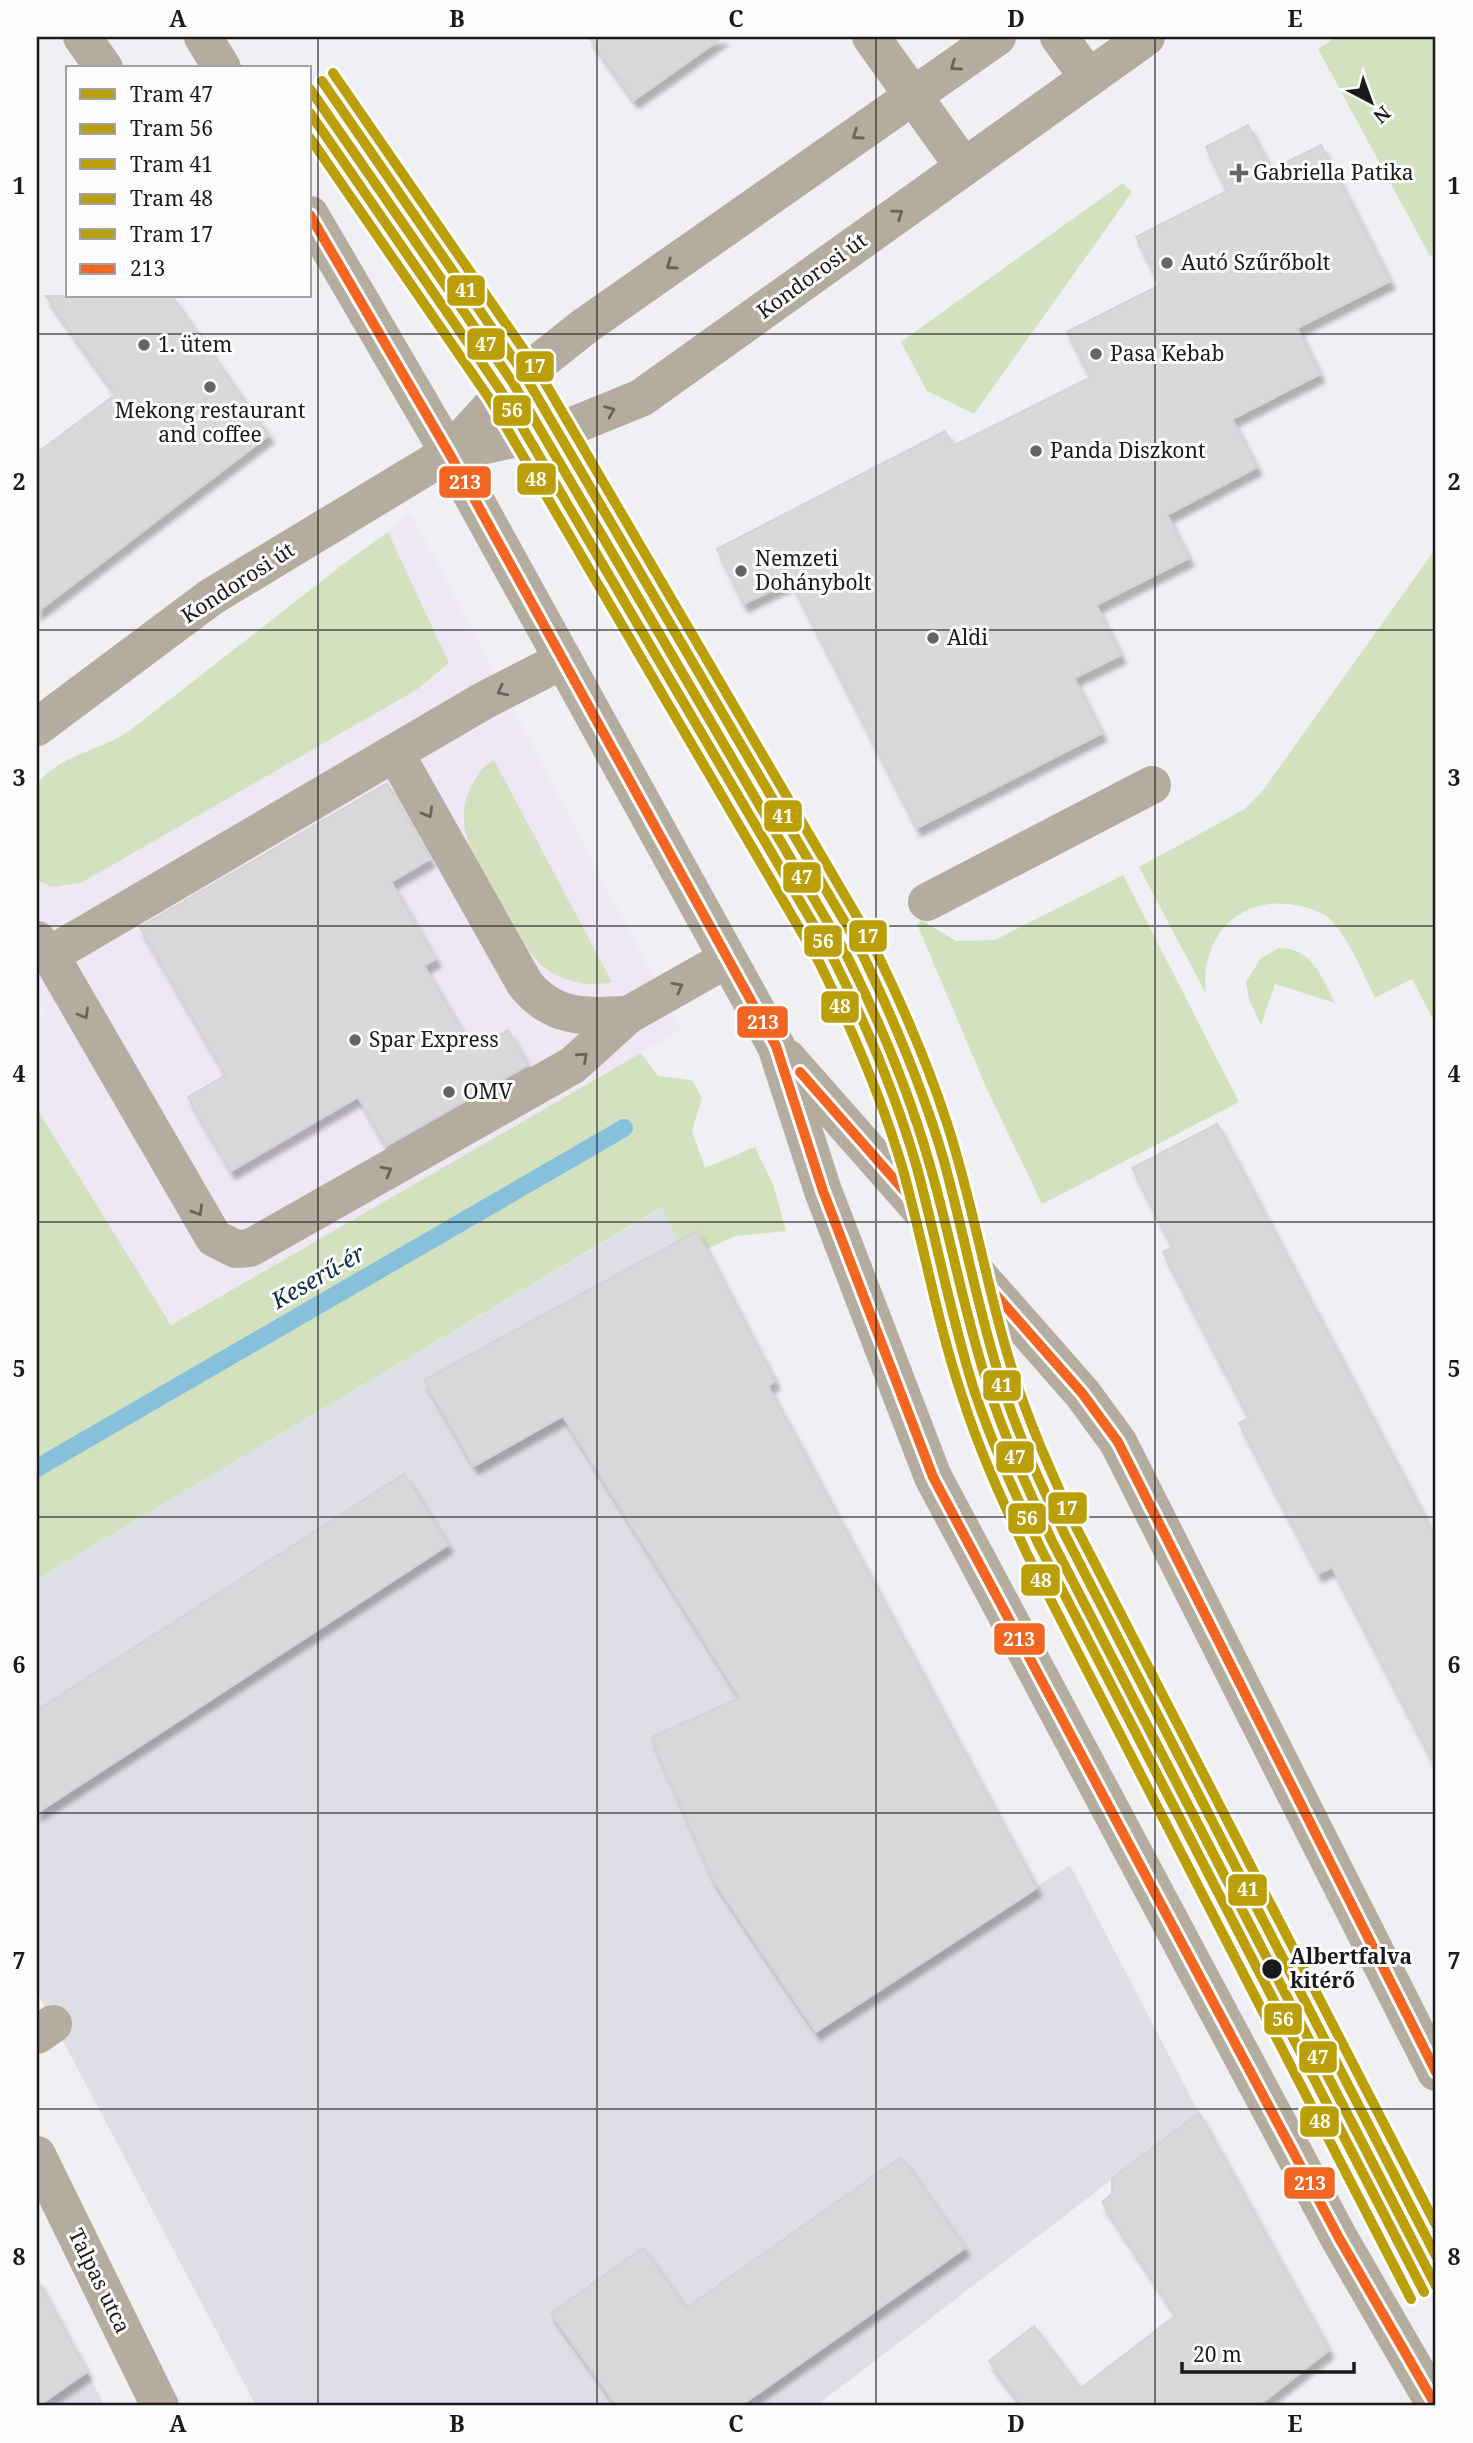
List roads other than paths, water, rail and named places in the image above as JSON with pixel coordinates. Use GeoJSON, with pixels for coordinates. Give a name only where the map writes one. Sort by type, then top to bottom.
{"type":"FeatureCollection","features":[{"type":"Feature","properties":{"kind":"street"},"geometry":{"type":"LineString","coordinates":[[82,37],[103,66]]}},
{"type":"Feature","properties":{"kind":"street"},"geometry":{"type":"LineString","coordinates":[[203,37],[221,66]]}},
{"type":"Feature","properties":{"kind":"street"},"geometry":{"type":"LineString","coordinates":[[871,37],[964,167]]}},
{"type":"Feature","properties":{"kind":"street","name":"Kondorosi út"},"geometry":{"type":"LineString","coordinates":[[37,727],[211,597],[449,453],[513,383],[585,326],[998,37]]}},
{"type":"Feature","properties":{"kind":"street"},"geometry":{"type":"LineString","coordinates":[[1059,37],[1088,78]]}},
{"type":"Feature","properties":{"kind":"street","name":"Kondorosi út"},"geometry":{"type":"LineString","coordinates":[[449,453],[572,426],[641,398],[1146,37]]}},
{"type":"Feature","properties":{"kind":"street"},"geometry":{"type":"LineString","coordinates":[[312,218],[449,453],[776,1046],[823,1191],[933,1477],[1325,2213],[1430,2399]]}},
{"type":"Feature","properties":{"kind":"street"},"geometry":{"type":"LineString","coordinates":[[563,660],[483,701],[395,753],[43,948],[214,1238],[236,1249],[250,1248],[573,1065],[628,1015],[727,959]]}},
{"type":"Feature","properties":{"kind":"street"},"geometry":{"type":"LineString","coordinates":[[395,753],[525,984],[536,997],[565,1014],[585,1017],[628,1015]]}},
{"type":"Feature","properties":{"kind":"street"},"geometry":{"type":"LineString","coordinates":[[927,902],[1152,785]]}},
{"type":"Feature","properties":{"kind":"street"},"geometry":{"type":"LineString","coordinates":[[776,1046],[1082,1393],[1118,1442],[1436,2072]]}},
{"type":"Feature","properties":{"kind":"street","name":"Talpas utca"},"geometry":{"type":"LineString","coordinates":[[39,2166],[160,2406]]}},
{"type":"Feature","properties":{"kind":"waterway","name":"Keserű-ér"},"geometry":{"type":"LineString","coordinates":[[37,1468],[624,1128]]}},
{"type":"Feature","properties":{"kind":"tram line","name":"17"},"geometry":{"type":"LineString","coordinates":[[333,73],[537,369],[869,937],[911,1028],[939,1099],[964,1181],[1008,1356],[1030,1422],[1058,1486],[1077,1529],[1436,2225]]}},
{"type":"Feature","properties":{"kind":"tram line","name":"41"},"geometry":{"type":"LineString","coordinates":[[322,81],[525,376],[857,943],[894,1023],[926,1105],[944,1161],[1001,1382],[1039,1479],[1065,1535],[1436,2256]]}},
{"type":"Feature","properties":{"kind":"tram line","name":"47"},"geometry":{"type":"LineString","coordinates":[[312,92],[513,383],[844,950],[880,1027],[912,1107],[937,1190],[980,1361],[1026,1485],[1052,1541],[1436,2286]]}},
{"type":"Feature","properties":{"kind":"tram line","name":"56"},"geometry":{"type":"LineString","coordinates":[[312,116],[501,391],[832,956],[857,1008],[900,1114],[917,1168],[974,1390],[1013,1489],[1040,1547],[1424,2292]]}},
{"type":"Feature","properties":{"kind":"tram line","name":"48"},"geometry":{"type":"LineString","coordinates":[[312,141],[489,398],[819,962],[866,1064],[895,1143],[953,1368],[1000,1495],[1027,1554],[1411,2299]]}},
{"type":"Feature","properties":{"kind":"place","name":"Gabriella Patika"},"geometry":{"type":"Point","coordinates":[1239,173]}},
{"type":"Feature","properties":{"kind":"place","name":"Autó Szűrőbolt"},"geometry":{"type":"Point","coordinates":[1167,263]}},
{"type":"Feature","properties":{"kind":"place","name":"1. ütem"},"geometry":{"type":"Point","coordinates":[144,345]}},
{"type":"Feature","properties":{"kind":"place","name":"Pasa Kebab"},"geometry":{"type":"Point","coordinates":[1096,354]}},
{"type":"Feature","properties":{"kind":"place","name":"Mekong restaurant and coffee"},"geometry":{"type":"Point","coordinates":[210,387]}},
{"type":"Feature","properties":{"kind":"place","name":"Panda Diszkont"},"geometry":{"type":"Point","coordinates":[1036,451]}},
{"type":"Feature","properties":{"kind":"place","name":"Nemzeti Dohánybolt"},"geometry":{"type":"Point","coordinates":[741,571]}},
{"type":"Feature","properties":{"kind":"place","name":"Aldi"},"geometry":{"type":"Point","coordinates":[933,638]}},
{"type":"Feature","properties":{"kind":"place","name":"Spar Express"},"geometry":{"type":"Point","coordinates":[355,1040]}},
{"type":"Feature","properties":{"kind":"place","name":"OMV"},"geometry":{"type":"Point","coordinates":[449,1092]}},
{"type":"Feature","properties":{"kind":"place","name":"Albertfalva kitérő"},"geometry":{"type":"Point","coordinates":[1272,1969]}}]}
